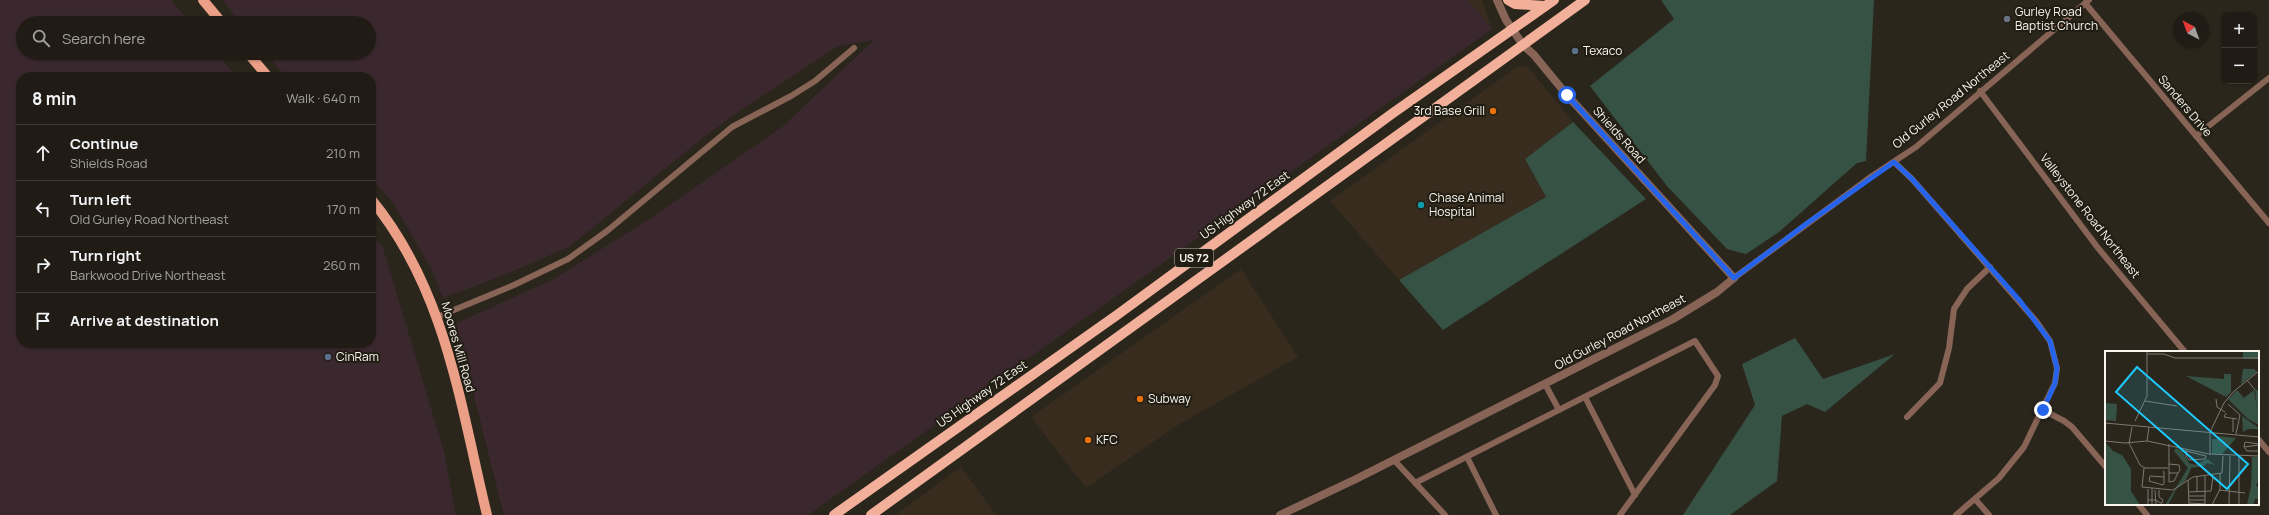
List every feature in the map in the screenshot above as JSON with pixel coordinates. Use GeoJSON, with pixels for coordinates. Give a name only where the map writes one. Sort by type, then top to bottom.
{"type":"FeatureCollection","features":[{"type":"Feature","properties":{"kind":"highway"},"geometry":{"type":"LineString","coordinates":[[1508,0],[1515,4],[1550,3]]}},
{"type":"Feature","properties":{"kind":"highway","name":"US 72"},"geometry":{"type":"LineString","coordinates":[[871,515],[1585,0]]}},
{"type":"Feature","properties":{"kind":"highway","name":"US Highway 72 East"},"geometry":{"type":"LineString","coordinates":[[834,515],[1111,319],[1550,3]]}},
{"type":"Feature","properties":{"kind":"main road"},"geometry":{"type":"LineString","coordinates":[[203,0],[216,16]]}},
{"type":"Feature","properties":{"kind":"main road"},"geometry":{"type":"LineString","coordinates":[[254,60],[264,72]]}},
{"type":"Feature","properties":{"kind":"main road","name":"Moores Mill Road"},"geometry":{"type":"LineString","coordinates":[[376,205],[416,266],[437,316],[487,515]]}},
{"type":"Feature","properties":{"kind":"street","name":"Shields Road"},"geometry":{"type":"LineString","coordinates":[[1497,0],[1512,29],[1523,45],[1534,55],[1567,95],[1734,278]]}},
{"type":"Feature","properties":{"kind":"street","name":"Old Gurley Road Northeast"},"geometry":{"type":"LineString","coordinates":[[1280,515],[1394,460],[1674,319],[1716,292],[1806,224],[1916,147],[1980,91],[2013,66],[2087,2]]}},
{"type":"Feature","properties":{"kind":"street","name":"Sanders Drive"},"geometry":{"type":"LineString","coordinates":[[2087,2],[2196,136],[2269,222]]}},
{"type":"Feature","properties":{"kind":"street"},"geometry":{"type":"LineString","coordinates":[[437,316],[514,285],[568,259],[607,231],[732,127],[815,81],[854,48]]}},
{"type":"Feature","properties":{"kind":"street"},"geometry":{"type":"LineString","coordinates":[[2196,136],[2269,78]]}},
{"type":"Feature","properties":{"kind":"street","name":"Valleystone Road Northeast"},"geometry":{"type":"LineString","coordinates":[[1980,91],[2098,248],[2185,351]]}},
{"type":"Feature","properties":{"kind":"street"},"geometry":{"type":"LineString","coordinates":[[1894,162],[1990,267],[2036,321],[2050,341],[2057,368],[2055,383],[2043,410],[2024,447],[2013,464],[1956,515]]}},
{"type":"Feature","properties":{"kind":"street"},"geometry":{"type":"LineString","coordinates":[[1907,417],[1940,383],[1949,348],[1954,309],[1967,289],[1990,267]]}},
{"type":"Feature","properties":{"kind":"street"},"geometry":{"type":"LineString","coordinates":[[1415,483],[1695,341],[1718,376],[1715,385],[1620,515]]}},
{"type":"Feature","properties":{"kind":"street"},"geometry":{"type":"LineString","coordinates":[[1545,384],[1559,410]]}},
{"type":"Feature","properties":{"kind":"street"},"geometry":{"type":"LineString","coordinates":[[1585,397],[1635,495]]}},
{"type":"Feature","properties":{"kind":"street"},"geometry":{"type":"LineString","coordinates":[[2043,410],[2072,427],[2105,466]]}},
{"type":"Feature","properties":{"kind":"street"},"geometry":{"type":"LineString","coordinates":[[2259,440],[2269,452]]}},
{"type":"Feature","properties":{"kind":"street"},"geometry":{"type":"LineString","coordinates":[[1467,457],[1496,515]]}},
{"type":"Feature","properties":{"kind":"street"},"geometry":{"type":"LineString","coordinates":[[1394,460],[1445,515]]}},
{"type":"Feature","properties":{"kind":"street"},"geometry":{"type":"LineString","coordinates":[[1975,499],[1989,515]]}},
{"type":"Feature","properties":{"kind":"street"},"geometry":{"type":"LineString","coordinates":[[2139,505],[2147,515]]}},
{"type":"Feature","properties":{"kind":"shaded area"},"geometry":{"type":"Polygon","coordinates":[[[0,0],[171,0],[185,16],[16,16],[16,60],[222,60],[233,72],[16,72],[16,348],[376,348],[376,240],[383,248],[444,452],[456,515],[0,515],[0,0]]]}},
{"type":"Feature","properties":{"kind":"shaded area"},"geometry":{"type":"Polygon","coordinates":[[[222,0],[1468,0],[1492,29],[808,515],[504,515],[463,352],[453,325],[554,279],[651,218],[782,127],[874,40],[838,46],[744,108],[705,136],[569,247],[499,277],[443,298],[432,270],[395,206],[376,183],[376,72],[282,72],[272,60],[376,60],[376,16],[235,16],[222,0]]]}},
{"type":"Feature","properties":{"kind":"shaded area"},"geometry":{"type":"Polygon","coordinates":[[[1468,0],[1482,0],[1492,29],[1468,0]]]}},
{"type":"Feature","properties":{"kind":"shaded area"},"geometry":{"type":"Polygon","coordinates":[[[1518,66],[1528,67],[1573,122],[1525,159],[1546,197],[1399,280],[1330,201],[1518,66]]]}},
{"type":"Feature","properties":{"kind":"shaded area"},"geometry":{"type":"Polygon","coordinates":[[[1241,269],[1298,357],[1178,425],[1086,488],[1031,417],[1241,269]]]}},
{"type":"Feature","properties":{"kind":"shaded area"},"geometry":{"type":"Polygon","coordinates":[[[961,467],[996,515],[895,515],[961,467]]]}},
{"type":"Feature","properties":{"kind":"green space"},"geometry":{"type":"Polygon","coordinates":[[[1661,0],[1874,0],[1866,161],[1857,163],[1779,232],[1746,254],[1727,249],[1667,186],[1590,86],[1674,19],[1661,0]]]}},
{"type":"Feature","properties":{"kind":"green space"},"geometry":{"type":"Polygon","coordinates":[[[1573,122],[1646,199],[1443,330],[1399,280],[1546,197],[1525,159],[1573,122]]]}},
{"type":"Feature","properties":{"kind":"green space"},"geometry":{"type":"Polygon","coordinates":[[[1795,338],[1823,379],[1895,354],[1825,412],[1807,404],[1782,416],[1777,481],[1730,515],[1683,515],[1755,405],[1742,364],[1795,338]]]}},
{"type":"Feature","properties":{"kind":"place","name":"Gurley Road Baptist Church"},"geometry":{"type":"Point","coordinates":[2007,19]}},
{"type":"Feature","properties":{"kind":"place","name":"Texaco"},"geometry":{"type":"Point","coordinates":[1575,51]}},
{"type":"Feature","properties":{"kind":"place","name":"3rd Base Grill"},"geometry":{"type":"Point","coordinates":[1493,111]}},
{"type":"Feature","properties":{"kind":"place","name":"Chase Animal Hospital"},"geometry":{"type":"Point","coordinates":[1421,205]}},
{"type":"Feature","properties":{"kind":"place","name":"CinRam"},"geometry":{"type":"Point","coordinates":[328,357]}},
{"type":"Feature","properties":{"kind":"place","name":"Subway"},"geometry":{"type":"Point","coordinates":[1140,399]}},
{"type":"Feature","properties":{"kind":"place","name":"KFC"},"geometry":{"type":"Point","coordinates":[1088,440]}},
{"type":"Feature","properties":{"kind":"route"},"geometry":{"type":"LineString","coordinates":[[1567,95],[1734,278],[1872,176],[1894,162],[1912,179],[2020,301],[2050,341],[2057,368],[2055,383],[2043,410]]}}]}
